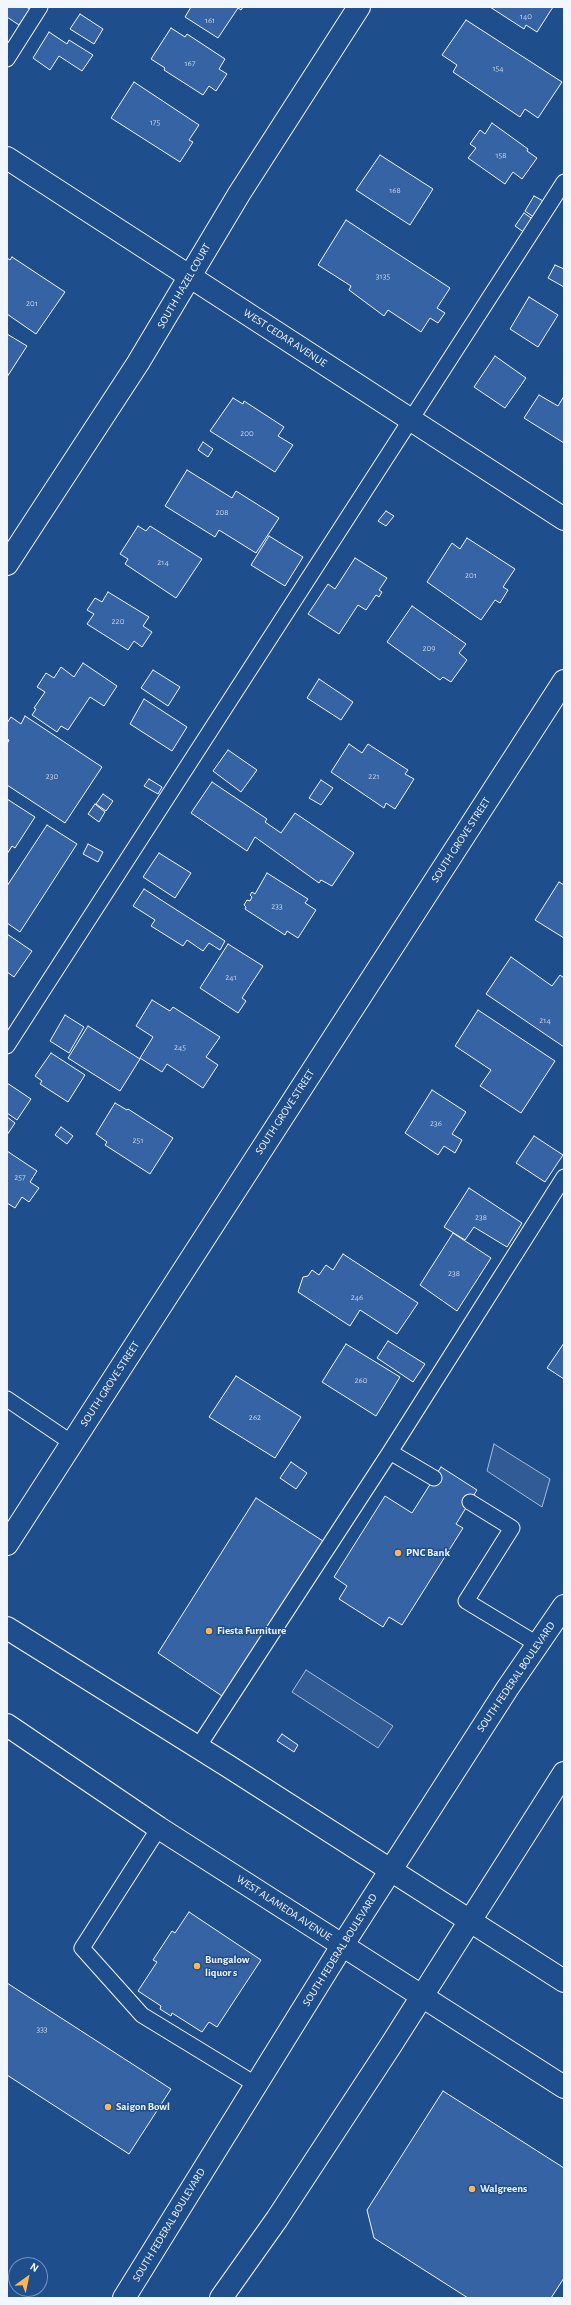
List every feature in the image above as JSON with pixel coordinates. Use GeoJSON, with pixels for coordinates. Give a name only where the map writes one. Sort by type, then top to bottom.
{"type":"FeatureCollection","features":[{"type":"Feature","properties":{"kind":"main road","name":"SOUTH HAZEL COURT"},"geometry":{"type":"LineString","coordinates":[[7,564],[138,363],[239,194],[359,7]]}},
{"type":"Feature","properties":{"kind":"main road","name":"WEST CEDAR AVENUE"},"geometry":{"type":"LineString","coordinates":[[7,158],[564,519]]}},
{"type":"Feature","properties":{"kind":"main road","name":"SOUTH GROVE STREET"},"geometry":{"type":"LineString","coordinates":[[7,1544],[564,681]]}},
{"type":"Feature","properties":{"kind":"main road","name":"SOUTH FEDERAL BOULEVARD"},"geometry":{"type":"LineString","coordinates":[[124,2298],[390,1870],[537,1644],[564,1606]]}},
{"type":"Feature","properties":{"kind":"main road"},"geometry":{"type":"LineString","coordinates":[[7,1628],[198,1747],[564,1981]]}},
{"type":"Feature","properties":{"kind":"main road","name":"WEST ALAMEDA AVENUE"},"geometry":{"type":"LineString","coordinates":[[7,1725],[159,1828],[564,2087]]}},
{"type":"Feature","properties":{"kind":"main road"},"geometry":{"type":"LineString","coordinates":[[222,2298],[277,2219],[471,1922],[564,1772]]}},
{"type":"Feature","properties":{"kind":"lane"},"geometry":{"type":"LineString","coordinates":[[7,59],[40,7]]}},
{"type":"Feature","properties":{"kind":"lane"},"geometry":{"type":"LineString","coordinates":[[7,1046],[412,420],[564,182]]}},
{"type":"Feature","properties":{"kind":"lane"},"geometry":{"type":"LineString","coordinates":[[198,1747],[390,1452],[564,1177]]}},
{"type":"Feature","properties":{"kind":"lane"},"geometry":{"type":"LineString","coordinates":[[7,1399],[72,1443]]}},
{"type":"Feature","properties":{"kind":"lane"},"geometry":{"type":"LineString","coordinates":[[390,1452],[434,1478]]}},
{"type":"Feature","properties":{"kind":"lane"},"geometry":{"type":"LineString","coordinates":[[470,1502],[512,1528],[466,1600],[537,1644]]}},
{"type":"Feature","properties":{"kind":"lane"},"geometry":{"type":"LineString","coordinates":[[159,1828],[82,1948],[142,2015],[256,2084]]}},
{"type":"Feature","properties":{"kind":"shaded area"},"geometry":{"type":"Polygon","coordinates":[[[494,1444],[550,1479],[542,1507],[487,1471],[494,1444]]]}},
{"type":"Feature","properties":{"kind":"shaded area"},"geometry":{"type":"Polygon","coordinates":[[[306,1670],[393,1726],[378,1748],[292,1692],[306,1670]]]}},
{"type":"Feature","properties":{"kind":"building"},"geometry":{"type":"Polygon","coordinates":[[[7,7],[26,7],[30,9],[19,25],[7,17],[7,7]]]}},
{"type":"Feature","properties":{"kind":"building"},"geometry":{"type":"Polygon","coordinates":[[[191,7],[243,7],[241,10],[238,8],[218,38],[185,17],[191,7]]]}},
{"type":"Feature","properties":{"kind":"building"},"geometry":{"type":"Polygon","coordinates":[[[490,7],[553,7],[537,32],[526,25],[524,29],[490,7]]]}},
{"type":"Feature","properties":{"kind":"building"},"geometry":{"type":"Polygon","coordinates":[[[80,14],[103,29],[94,44],[70,29],[80,14]]]}},
{"type":"Feature","properties":{"kind":"building"},"geometry":{"type":"Polygon","coordinates":[[[466,20],[562,82],[538,118],[525,109],[520,117],[453,72],[457,65],[442,55],[466,20]]]}},
{"type":"Feature","properties":{"kind":"building"},"geometry":{"type":"Polygon","coordinates":[[[171,28],[185,37],[187,34],[225,59],[219,69],[227,74],[216,91],[209,86],[203,95],[164,70],[165,68],[151,59],[171,28]]]}},
{"type":"Feature","properties":{"kind":"building"},"geometry":{"type":"Polygon","coordinates":[[[49,32],[67,44],[69,40],[93,55],[82,71],[59,56],[50,70],[33,58],[49,32]]]}},
{"type":"Feature","properties":{"kind":"building"},"geometry":{"type":"Polygon","coordinates":[[[134,82],[199,125],[189,140],[193,142],[180,162],[111,118],[134,82]]]}},
{"type":"Feature","properties":{"kind":"building"},"geometry":{"type":"Polygon","coordinates":[[[492,123],[528,149],[527,151],[537,158],[522,179],[513,172],[505,184],[468,158],[476,148],[470,144],[480,130],[485,134],[492,123]]]}},
{"type":"Feature","properties":{"kind":"building"},"geometry":{"type":"Polygon","coordinates":[[[380,155],[433,189],[410,225],[356,190],[380,155]]]}},
{"type":"Feature","properties":{"kind":"building"},"geometry":{"type":"Polygon","coordinates":[[[534,196],[545,202],[535,218],[525,211],[534,196]]]}},
{"type":"Feature","properties":{"kind":"building"},"geometry":{"type":"Polygon","coordinates":[[[524,213],[534,220],[525,233],[515,226],[524,213]]]}},
{"type":"Feature","properties":{"kind":"building"},"geometry":{"type":"Polygon","coordinates":[[[346,220],[450,288],[437,308],[445,313],[438,323],[430,318],[421,332],[388,310],[384,316],[349,290],[351,286],[318,265],[346,220]]]}},
{"type":"Feature","properties":{"kind":"building"},"geometry":{"type":"Polygon","coordinates":[[[12,257],[65,292],[36,334],[7,314],[7,258],[10,260],[12,257]]]}},
{"type":"Feature","properties":{"kind":"building"},"geometry":{"type":"Polygon","coordinates":[[[555,265],[564,269],[564,287],[548,278],[555,265]]]}},
{"type":"Feature","properties":{"kind":"building"},"geometry":{"type":"Polygon","coordinates":[[[529,297],[558,315],[538,347],[510,329],[529,297]]]}},
{"type":"Feature","properties":{"kind":"building"},"geometry":{"type":"Polygon","coordinates":[[[7,334],[27,346],[7,377],[7,334]]]}},
{"type":"Feature","properties":{"kind":"building"},"geometry":{"type":"Polygon","coordinates":[[[495,356],[526,378],[505,408],[474,387],[495,356]]]}},
{"type":"Feature","properties":{"kind":"building"},"geometry":{"type":"Polygon","coordinates":[[[539,395],[558,406],[564,396],[564,443],[524,418],[539,395]]]}},
{"type":"Feature","properties":{"kind":"building"},"geometry":{"type":"Polygon","coordinates":[[[233,398],[243,404],[244,401],[284,427],[278,436],[293,445],[275,472],[210,431],[233,398]]]}},
{"type":"Feature","properties":{"kind":"building"},"geometry":{"type":"Polygon","coordinates":[[[203,442],[213,449],[208,457],[198,450],[203,442]]]}},
{"type":"Feature","properties":{"kind":"building"},"geometry":{"type":"Polygon","coordinates":[[[187,470],[232,498],[236,491],[279,518],[256,553],[219,530],[215,537],[165,506],[187,470]]]}},
{"type":"Feature","properties":{"kind":"building"},"geometry":{"type":"Polygon","coordinates":[[[386,511],[394,516],[386,526],[378,521],[386,511]]]}},
{"type":"Feature","properties":{"kind":"building"},"geometry":{"type":"Polygon","coordinates":[[[138,526],[146,531],[150,526],[202,559],[176,598],[125,564],[128,559],[120,554],[138,526]]]}},
{"type":"Feature","properties":{"kind":"building"},"geometry":{"type":"Polygon","coordinates":[[[269,536],[303,557],[285,586],[251,565],[269,536]]]}},
{"type":"Feature","properties":{"kind":"building"},"geometry":{"type":"Polygon","coordinates":[[[467,538],[515,569],[503,587],[508,590],[500,603],[495,600],[481,620],[427,582],[452,543],[460,549],[467,538]]]}},
{"type":"Feature","properties":{"kind":"building"},"geometry":{"type":"Polygon","coordinates":[[[355,558],[387,578],[379,590],[382,592],[379,597],[376,595],[366,610],[358,605],[339,634],[308,614],[328,584],[335,589],[355,558]]]}},
{"type":"Feature","properties":{"kind":"building"},"geometry":{"type":"Polygon","coordinates":[[[108,592],[149,617],[143,626],[152,632],[142,647],[134,641],[128,650],[87,624],[94,614],[87,610],[95,598],[102,602],[108,592]]]}},
{"type":"Feature","properties":{"kind":"building"},"geometry":{"type":"Polygon","coordinates":[[[412,606],[466,644],[459,653],[467,660],[451,682],[443,677],[440,680],[387,642],[412,606]]]}},
{"type":"Feature","properties":{"kind":"building"},"geometry":{"type":"Polygon","coordinates":[[[83,663],[117,686],[104,706],[90,697],[68,730],[61,726],[57,732],[32,715],[36,709],[34,708],[45,692],[37,687],[46,673],[54,678],[61,667],[74,677],[83,663]]]}},
{"type":"Feature","properties":{"kind":"building"},"geometry":{"type":"Polygon","coordinates":[[[153,670],[180,687],[168,706],[141,688],[153,670]]]}},
{"type":"Feature","properties":{"kind":"building"},"geometry":{"type":"Polygon","coordinates":[[[319,679],[353,702],[341,720],[307,698],[319,679]]]}},
{"type":"Feature","properties":{"kind":"building"},"geometry":{"type":"Polygon","coordinates":[[[144,699],[187,727],[172,751],[130,724],[144,699]]]}},
{"type":"Feature","properties":{"kind":"building"},"geometry":{"type":"Polygon","coordinates":[[[25,716],[102,767],[65,823],[7,785],[7,744],[9,740],[7,739],[7,723],[11,717],[21,724],[25,716]]]}},
{"type":"Feature","properties":{"kind":"building"},"geometry":{"type":"Polygon","coordinates":[[[349,744],[362,753],[368,744],[408,770],[405,774],[414,779],[395,809],[386,803],[384,808],[331,772],[349,744]]]}},
{"type":"Feature","properties":{"kind":"building"},"geometry":{"type":"Polygon","coordinates":[[[228,750],[257,770],[241,792],[213,771],[228,750]]]}},
{"type":"Feature","properties":{"kind":"building"},"geometry":{"type":"Polygon","coordinates":[[[149,779],[162,787],[158,794],[144,786],[149,779]]]}},
{"type":"Feature","properties":{"kind":"building"},"geometry":{"type":"Polygon","coordinates":[[[321,780],[333,788],[321,805],[309,798],[321,780]]]}},
{"type":"Feature","properties":{"kind":"building"},"geometry":{"type":"Polygon","coordinates":[[[212,782],[267,819],[265,822],[281,833],[295,813],[354,853],[332,886],[321,880],[319,883],[255,837],[247,851],[191,813],[212,782]]]}},
{"type":"Feature","properties":{"kind":"building"},"geometry":{"type":"Polygon","coordinates":[[[103,794],[113,801],[106,811],[96,804],[103,794]]]}},
{"type":"Feature","properties":{"kind":"building"},"geometry":{"type":"Polygon","coordinates":[[[7,799],[35,817],[15,848],[12,846],[7,854],[7,799]]]}},
{"type":"Feature","properties":{"kind":"building"},"geometry":{"type":"Polygon","coordinates":[[[95,804],[105,812],[99,822],[88,814],[95,804]]]}},
{"type":"Feature","properties":{"kind":"building"},"geometry":{"type":"Polygon","coordinates":[[[47,825],[77,844],[20,932],[7,923],[7,886],[47,825]]]}},
{"type":"Feature","properties":{"kind":"building"},"geometry":{"type":"Polygon","coordinates":[[[88,844],[103,852],[98,862],[83,854],[88,844]]]}},
{"type":"Feature","properties":{"kind":"building"},"geometry":{"type":"Polygon","coordinates":[[[159,853],[191,873],[175,898],[143,877],[159,853]]]}},
{"type":"Feature","properties":{"kind":"building"},"geometry":{"type":"Polygon","coordinates":[[[267,873],[308,899],[305,903],[316,910],[298,938],[287,931],[285,935],[245,909],[246,907],[244,905],[247,900],[250,901],[252,897],[250,895],[252,892],[255,894],[267,873]]]}},
{"type":"Feature","properties":{"kind":"building"},"geometry":{"type":"Polygon","coordinates":[[[559,882],[564,885],[564,938],[535,920],[559,882]]]}},
{"type":"Feature","properties":{"kind":"building"},"geometry":{"type":"Polygon","coordinates":[[[144,889],[225,941],[220,950],[209,943],[203,951],[187,940],[183,946],[151,926],[155,920],[133,906],[144,889]]]}},
{"type":"Feature","properties":{"kind":"building"},"geometry":{"type":"Polygon","coordinates":[[[7,934],[32,951],[14,977],[7,972],[7,934]]]}},
{"type":"Feature","properties":{"kind":"building"},"geometry":{"type":"Polygon","coordinates":[[[228,944],[263,966],[242,998],[246,1001],[238,1013],[200,988],[228,944]]]}},
{"type":"Feature","properties":{"kind":"building"},"geometry":{"type":"Polygon","coordinates":[[[511,957],[552,986],[560,975],[564,978],[564,1047],[486,994],[511,957]]]}},
{"type":"Feature","properties":{"kind":"building"},"geometry":{"type":"Polygon","coordinates":[[[152,1000],[170,1011],[173,1007],[220,1037],[206,1057],[218,1065],[203,1088],[167,1064],[162,1072],[140,1058],[153,1037],[136,1026],[152,1000]]]}},
{"type":"Feature","properties":{"kind":"building"},"geometry":{"type":"Polygon","coordinates":[[[478,1010],[555,1061],[521,1113],[480,1086],[491,1070],[455,1046],[478,1010]]]}},
{"type":"Feature","properties":{"kind":"building"},"geometry":{"type":"Polygon","coordinates":[[[65,1015],[84,1027],[69,1053],[50,1041],[65,1015]]]}},
{"type":"Feature","properties":{"kind":"building"},"geometry":{"type":"Polygon","coordinates":[[[88,1026],[140,1059],[120,1091],[68,1058],[88,1026]]]}},
{"type":"Feature","properties":{"kind":"building"},"geometry":{"type":"Polygon","coordinates":[[[51,1053],[85,1075],[68,1102],[40,1084],[42,1081],[35,1076],[51,1053]]]}},
{"type":"Feature","properties":{"kind":"building"},"geometry":{"type":"Polygon","coordinates":[[[7,1083],[31,1099],[17,1120],[7,1113],[7,1083]]]}},
{"type":"Feature","properties":{"kind":"building"},"geometry":{"type":"Polygon","coordinates":[[[432,1090],[466,1112],[452,1134],[462,1140],[455,1153],[444,1146],[438,1155],[405,1133],[432,1090]]]}},
{"type":"Feature","properties":{"kind":"building"},"geometry":{"type":"Polygon","coordinates":[[[115,1103],[127,1110],[128,1109],[173,1138],[150,1174],[105,1145],[107,1142],[96,1134],[115,1103]]]}},
{"type":"Feature","properties":{"kind":"building"},"geometry":{"type":"Polygon","coordinates":[[[7,1117],[15,1123],[7,1135],[7,1117]]]}},
{"type":"Feature","properties":{"kind":"building"},"geometry":{"type":"Polygon","coordinates":[[[61,1127],[73,1136],[67,1144],[55,1135],[61,1127]]]}},
{"type":"Feature","properties":{"kind":"building"},"geometry":{"type":"Polygon","coordinates":[[[534,1136],[563,1155],[545,1182],[516,1163],[534,1136]]]}},
{"type":"Feature","properties":{"kind":"building"},"geometry":{"type":"Polygon","coordinates":[[[7,1151],[37,1171],[30,1182],[39,1188],[29,1202],[22,1197],[15,1208],[7,1203],[7,1151]]]}},
{"type":"Feature","properties":{"kind":"building"},"geometry":{"type":"Polygon","coordinates":[[[469,1188],[522,1223],[507,1247],[474,1227],[465,1240],[444,1227],[469,1188]]]}},
{"type":"Feature","properties":{"kind":"building"},"geometry":{"type":"Polygon","coordinates":[[[453,1233],[491,1258],[457,1311],[420,1285],[453,1233]]]}},
{"type":"Feature","properties":{"kind":"building"},"geometry":{"type":"Polygon","coordinates":[[[343,1254],[418,1303],[397,1334],[360,1310],[350,1326],[298,1292],[303,1277],[308,1276],[312,1270],[319,1275],[326,1265],[333,1270],[343,1254]]]}},
{"type":"Feature","properties":{"kind":"building"},"geometry":{"type":"Polygon","coordinates":[[[388,1341],[425,1364],[413,1382],[377,1358],[388,1341]]]}},
{"type":"Feature","properties":{"kind":"building"},"geometry":{"type":"Polygon","coordinates":[[[564,1343],[564,1379],[547,1368],[564,1343]]]}},
{"type":"Feature","properties":{"kind":"building"},"geometry":{"type":"Polygon","coordinates":[[[346,1344],[400,1377],[376,1416],[322,1382],[346,1344]]]}},
{"type":"Feature","properties":{"kind":"building"},"geometry":{"type":"Polygon","coordinates":[[[236,1376],[301,1417],[275,1458],[209,1417],[236,1376]]]}},
{"type":"Feature","properties":{"kind":"building"},"geometry":{"type":"Polygon","coordinates":[[[291,1462],[307,1473],[296,1489],[280,1478],[291,1462]]]}},
{"type":"Feature","properties":{"kind":"building","name":"PNC Bank"},"geometry":{"type":"Polygon","coordinates":[[[441,1467],[477,1490],[456,1524],[463,1528],[402,1625],[389,1617],[383,1627],[339,1599],[347,1586],[334,1577],[385,1496],[412,1513],[441,1467]]]}},
{"type":"Feature","properties":{"kind":"building"},"geometry":{"type":"Polygon","coordinates":[[[256,1498],[323,1541],[222,1696],[158,1653],[256,1498]]]}},
{"type":"Feature","properties":{"kind":"building"},"geometry":{"type":"Polygon","coordinates":[[[282,1734],[298,1745],[294,1752],[277,1741],[282,1734]]]}},
{"type":"Feature","properties":{"kind":"building"},"geometry":{"type":"Polygon","coordinates":[[[189,1912],[261,1960],[217,2027],[209,2022],[202,2032],[172,2013],[171,2016],[160,2009],[161,2006],[138,1991],[157,1962],[153,1960],[172,1931],[175,1933],[189,1912]]]}},
{"type":"Feature","properties":{"kind":"building"},"geometry":{"type":"Polygon","coordinates":[[[7,1983],[171,2089],[129,2154],[7,2075],[7,1983]]]}},
{"type":"Feature","properties":{"kind":"building","name":"Walgreens"},"geometry":{"type":"Polygon","coordinates":[[[443,2091],[564,2168],[564,2278],[551,2298],[468,2298],[374,2238],[367,2210],[443,2091]]]}},
{"type":"Feature","properties":{"kind":"place","name":"PNC Bank"},"geometry":{"type":"Point","coordinates":[398,1553]}},
{"type":"Feature","properties":{"kind":"place","name":"Fiesta Furniture"},"geometry":{"type":"Point","coordinates":[209,1631]}},
{"type":"Feature","properties":{"kind":"place","name":"Bungalow liquor s"},"geometry":{"type":"Point","coordinates":[197,1966]}},
{"type":"Feature","properties":{"kind":"place","name":"Saigon Bowl"},"geometry":{"type":"Point","coordinates":[108,2107]}},
{"type":"Feature","properties":{"kind":"place","name":"Walgreens"},"geometry":{"type":"Point","coordinates":[472,2189]}}]}
